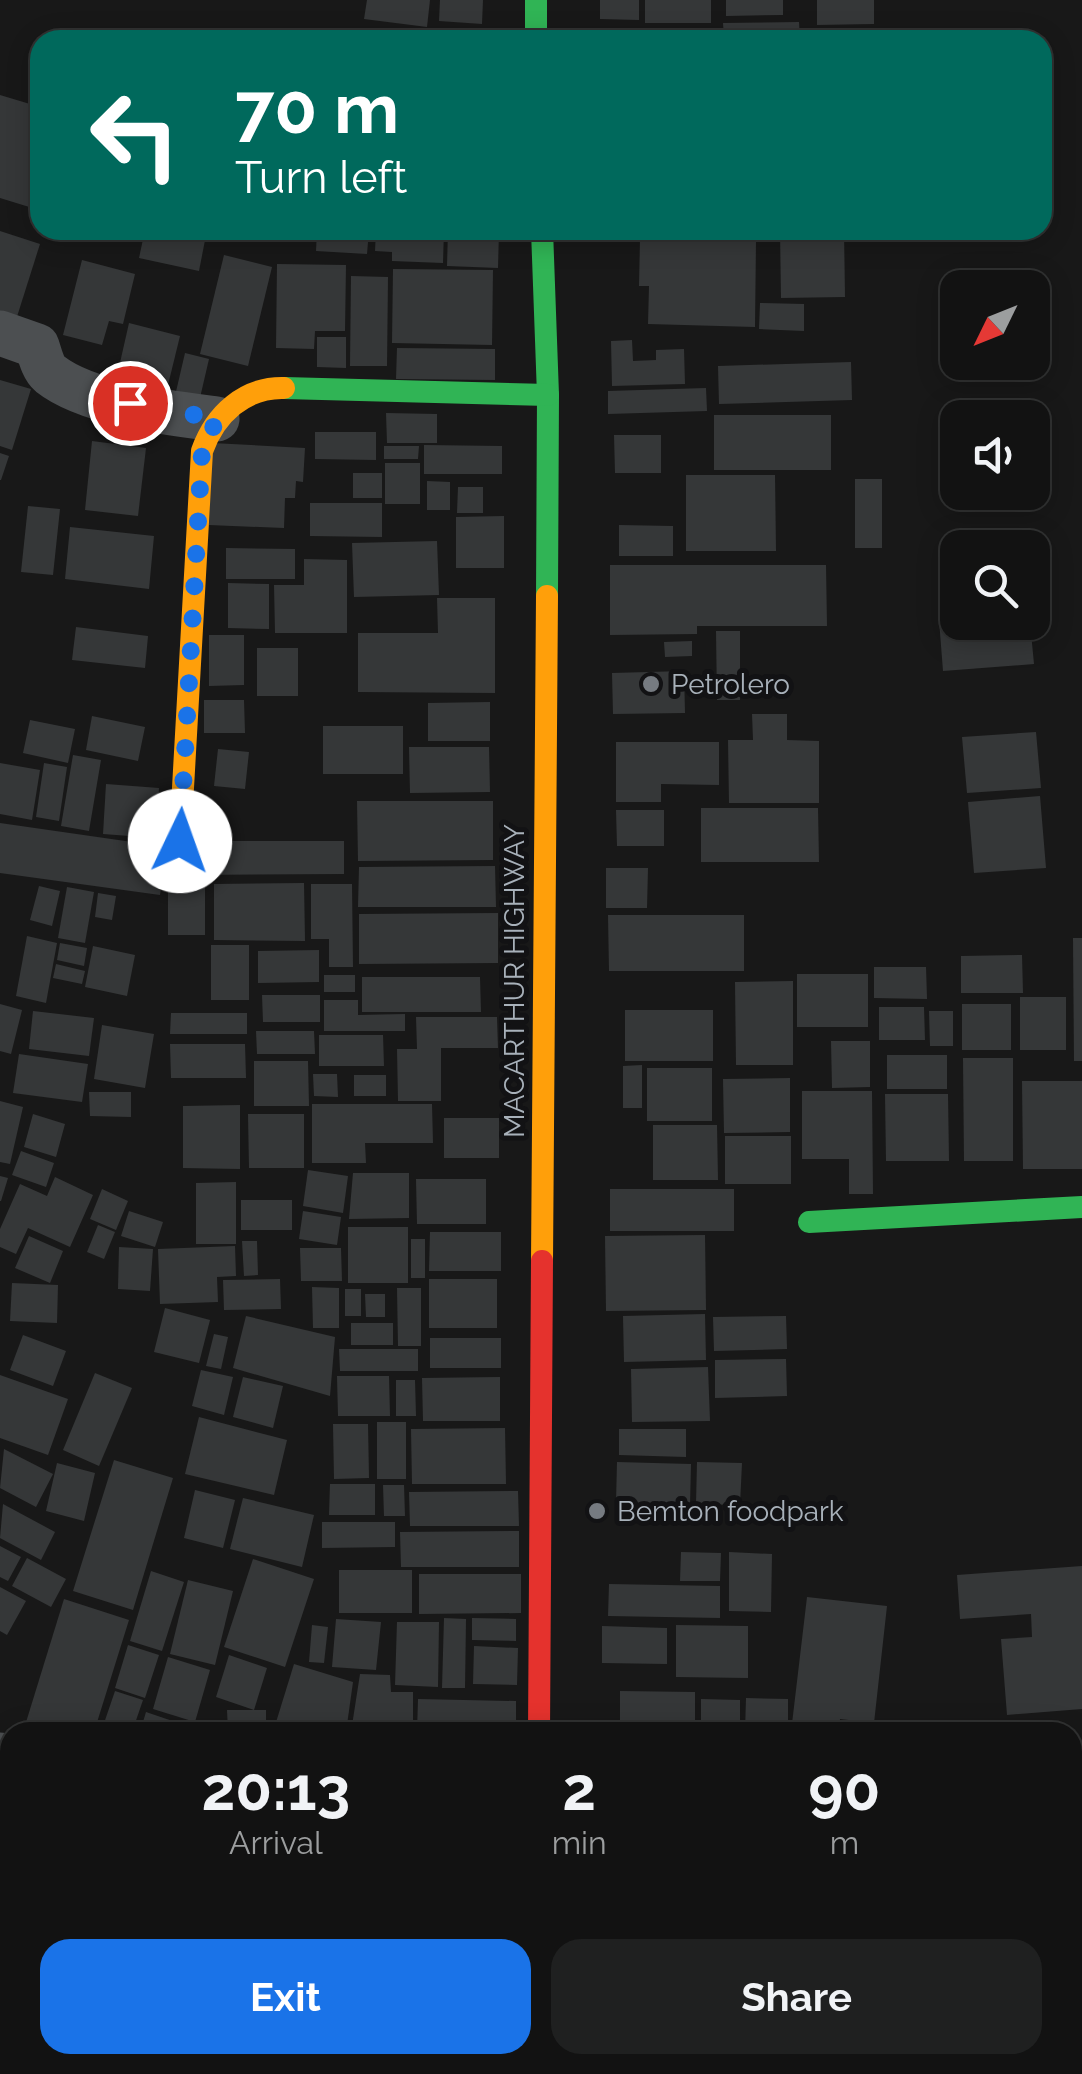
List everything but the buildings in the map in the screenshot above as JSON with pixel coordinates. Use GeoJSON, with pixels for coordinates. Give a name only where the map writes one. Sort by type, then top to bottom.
{"type":"FeatureCollection","features":[{"type":"Feature","properties":{"kind":"main road"},"geometry":{"type":"LineString","coordinates":[[536,0],[536,30]]}},
{"type":"Feature","properties":{"kind":"main road","name":"MACARTHUR HIGHWAY"},"geometry":{"type":"LineString","coordinates":[[539,1722],[548,396],[542,240]]}},
{"type":"Feature","properties":{"kind":"main road"},"geometry":{"type":"LineString","coordinates":[[180,841],[202,451],[217,419],[235,401],[261,387],[548,396]]}},
{"type":"Feature","properties":{"kind":"main road"},"geometry":{"type":"LineString","coordinates":[[809,1222],[1082,1207]]}},
{"type":"Feature","properties":{"kind":"street"},"geometry":{"type":"LineString","coordinates":[[0,333],[37,346],[47,372],[73,387],[158,412],[217,419]]}},
{"type":"Feature","properties":{"kind":"traffic: fast"},"geometry":{"type":"LineString","coordinates":[[536,0],[536,30]]}},
{"type":"Feature","properties":{"kind":"traffic: fast"},"geometry":{"type":"LineString","coordinates":[[542,240],[548,395],[547,596]]}},
{"type":"Feature","properties":{"kind":"traffic: fast"},"geometry":{"type":"LineString","coordinates":[[284,388],[548,395]]}},
{"type":"Feature","properties":{"kind":"traffic: fast"},"geometry":{"type":"LineString","coordinates":[[809,1222],[1082,1207]]}},
{"type":"Feature","properties":{"kind":"traffic: slow"},"geometry":{"type":"LineString","coordinates":[[180,841],[202,451],[215,425],[233,405],[257,392],[284,388]]}},
{"type":"Feature","properties":{"kind":"traffic: slow"},"geometry":{"type":"LineString","coordinates":[[542,1261],[547,596]]}},
{"type":"Feature","properties":{"kind":"traffic: jam"},"geometry":{"type":"LineString","coordinates":[[539,1722],[542,1261]]}},
{"type":"Feature","properties":{"kind":"place","name":"Petrolero"},"geometry":{"type":"Point","coordinates":[651,684]}},
{"type":"Feature","properties":{"kind":"place","name":"Bemton foodpark"},"geometry":{"type":"Point","coordinates":[597,1511]}},
{"type":"Feature","properties":{"kind":"route"},"geometry":{"type":"LineString","coordinates":[[130,403],[158,412],[217,419],[202,451],[180,841]]}}]}
